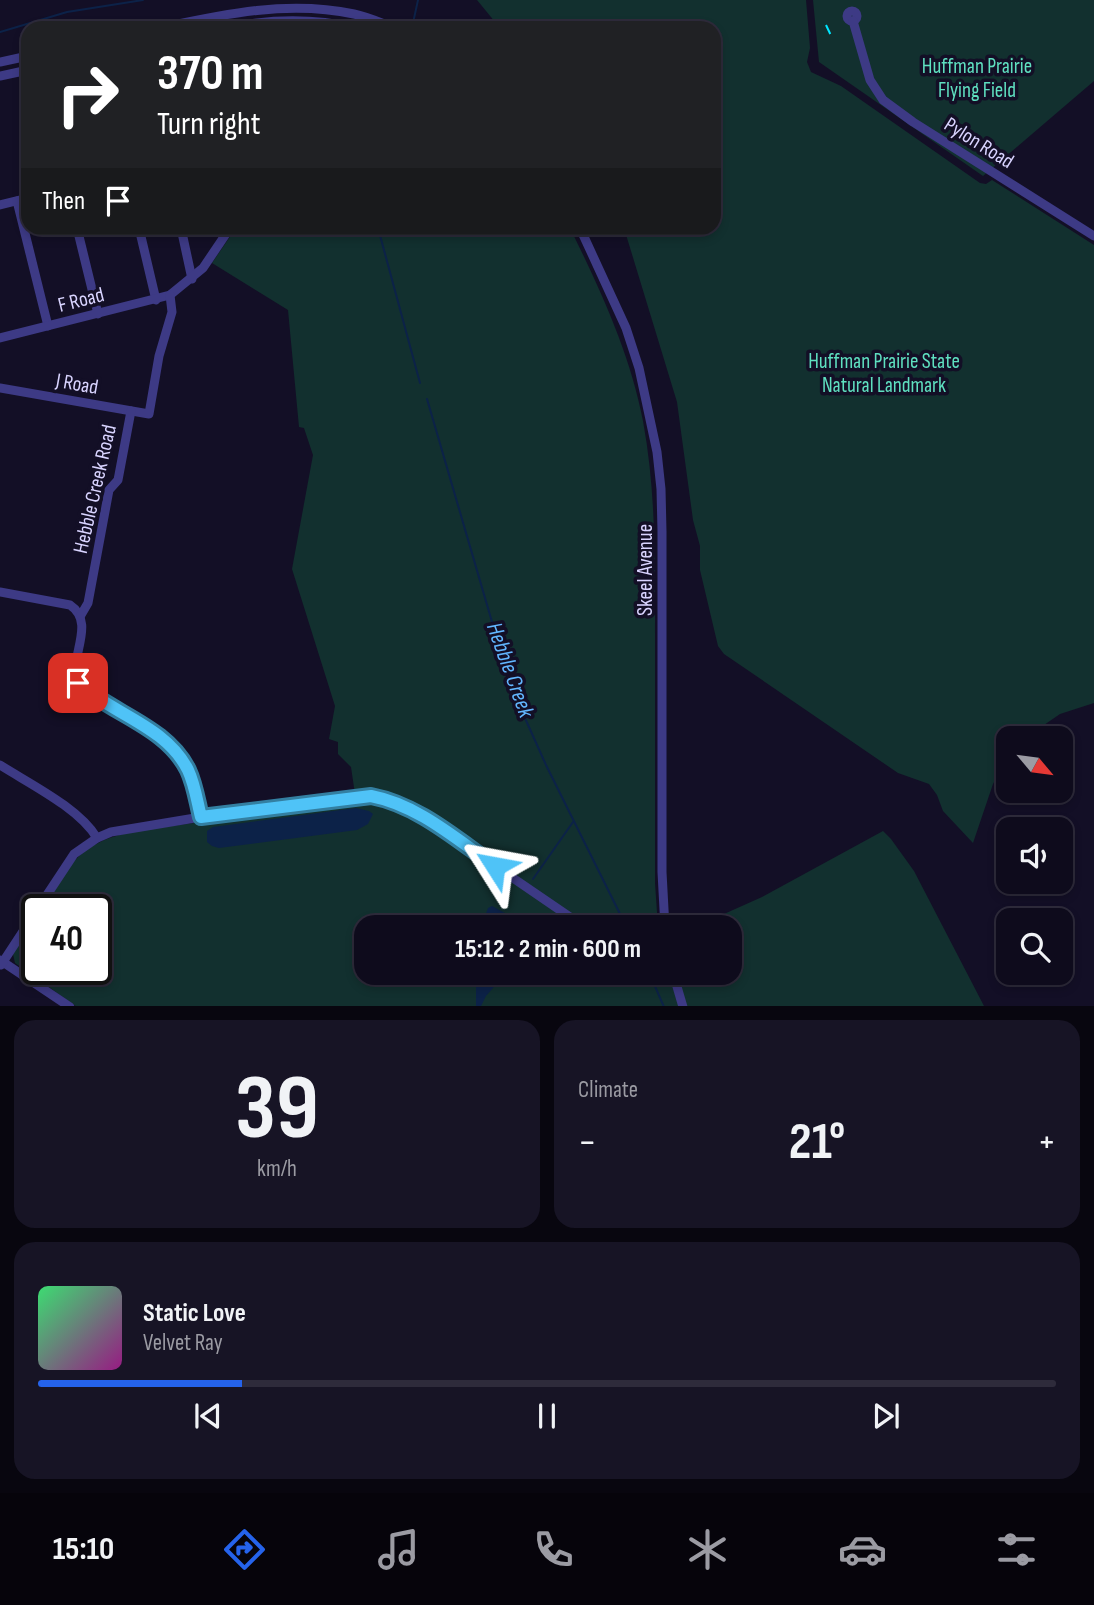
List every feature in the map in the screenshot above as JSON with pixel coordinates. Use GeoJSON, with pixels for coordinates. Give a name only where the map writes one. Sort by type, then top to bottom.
{"type":"FeatureCollection","features":[{"type":"Feature","properties":{"kind":"street"},"geometry":{"type":"LineString","coordinates":[[191,21],[276,7],[325,10],[376,21]]}},
{"type":"Feature","properties":{"kind":"street","name":"Pylon Road"},"geometry":{"type":"LineString","coordinates":[[853,21],[870,80],[883,100],[913,122],[1094,236]]}},
{"type":"Feature","properties":{"kind":"street"},"geometry":{"type":"LineString","coordinates":[[0,62],[21,58]]}},
{"type":"Feature","properties":{"kind":"street"},"geometry":{"type":"LineString","coordinates":[[0,76],[21,72]]}},
{"type":"Feature","properties":{"kind":"street"},"geometry":{"type":"LineString","coordinates":[[0,205],[21,200]]}},
{"type":"Feature","properties":{"kind":"street"},"geometry":{"type":"LineString","coordinates":[[17,201],[21,217]]}},
{"type":"Feature","properties":{"kind":"street"},"geometry":{"type":"LineString","coordinates":[[25,235],[48,326]]}},
{"type":"Feature","properties":{"kind":"street"},"geometry":{"type":"LineString","coordinates":[[79,235],[98,314]]}},
{"type":"Feature","properties":{"kind":"street"},"geometry":{"type":"LineString","coordinates":[[141,235],[156,300]]}},
{"type":"Feature","properties":{"kind":"street"},"geometry":{"type":"LineString","coordinates":[[183,235],[192,278]]}},
{"type":"Feature","properties":{"kind":"street"},"geometry":{"type":"LineString","coordinates":[[170,295],[203,268],[225,235]]}},
{"type":"Feature","properties":{"kind":"street","name":"Skeel Avenue"},"geometry":{"type":"LineString","coordinates":[[583,235],[626,328],[639,368],[650,414],[662,489],[664,915]]}},
{"type":"Feature","properties":{"kind":"street","name":"F Road"},"geometry":{"type":"LineString","coordinates":[[0,338],[170,295]]}},
{"type":"Feature","properties":{"kind":"street","name":"Hebble Creek Road"},"geometry":{"type":"LineString","coordinates":[[149,414],[159,356],[172,312],[170,295]]}},
{"type":"Feature","properties":{"kind":"street","name":"J Road"},"geometry":{"type":"LineString","coordinates":[[0,388],[149,414]]}},
{"type":"Feature","properties":{"kind":"street","name":"Hebble Creek Road"},"geometry":{"type":"LineString","coordinates":[[131,411],[118,481],[109,490],[88,603],[81,615],[83,623],[75,671],[78,683],[152,732],[179,756],[194,783],[201,817]]}},
{"type":"Feature","properties":{"kind":"street"},"geometry":{"type":"LineString","coordinates":[[0,592],[70,605],[81,615]]}},
{"type":"Feature","properties":{"kind":"street"},"geometry":{"type":"LineString","coordinates":[[0,765],[86,822],[97,838]]}},
{"type":"Feature","properties":{"kind":"street"},"geometry":{"type":"LineString","coordinates":[[48,894],[74,854],[111,832],[201,817],[371,796],[391,800],[415,811],[567,915]]}},
{"type":"Feature","properties":{"kind":"street"},"geometry":{"type":"LineString","coordinates":[[21,933],[1,962],[70,1006]]}},
{"type":"Feature","properties":{"kind":"street"},"geometry":{"type":"LineString","coordinates":[[677,985],[683,1006]]}},
{"type":"Feature","properties":{"kind":"green space","name":"Huffman Prairie State Natural Landmark"},"geometry":{"type":"Polygon","coordinates":[[[477,0],[806,0],[810,48],[807,62],[811,72],[841,86],[980,183],[986,184],[992,180],[1094,245],[1094,703],[1060,714],[1042,726],[996,726],[996,779],[973,843],[943,811],[929,784],[898,773],[724,654],[718,646],[700,570],[700,546],[693,520],[677,402],[626,235],[721,235],[721,21],[494,21],[477,0]]]}},
{"type":"Feature","properties":{"kind":"green space","name":"Huffman Prairie Flying Field"},"geometry":{"type":"Polygon","coordinates":[[[813,0],[1094,0],[1094,81],[983,176],[819,62],[813,0]]]}},
{"type":"Feature","properties":{"kind":"green space"},"geometry":{"type":"Polygon","coordinates":[[[231,235],[573,235],[622,346],[643,421],[650,474],[655,580],[657,915],[354,915],[354,985],[742,985],[742,915],[722,915],[762,897],[883,831],[914,871],[984,1006],[76,1006],[46,985],[112,985],[112,894],[51,894],[77,858],[88,849],[115,836],[135,831],[356,801],[351,767],[338,754],[338,742],[329,739],[335,706],[292,569],[313,455],[304,428],[299,427],[288,310],[212,263],[231,235]]]}},
{"type":"Feature","properties":{"kind":"green space"},"geometry":{"type":"Polygon","coordinates":[[[21,942],[21,967],[15,963],[13,954],[21,942]]]}},
{"type":"Feature","properties":{"kind":"water"},"geometry":{"type":"Polygon","coordinates":[[[356,808],[373,814],[368,824],[357,830],[219,848],[207,842],[207,831],[213,827],[356,808]]]}},
{"type":"Feature","properties":{"kind":"water"},"geometry":{"type":"Polygon","coordinates":[[[492,906],[509,915],[485,915],[492,906]]]}},
{"type":"Feature","properties":{"kind":"water"},"geometry":{"type":"Polygon","coordinates":[[[476,985],[496,985],[481,1006],[476,1006],[476,985]]]}},
{"type":"Feature","properties":{"kind":"waterway"},"geometry":{"type":"LineString","coordinates":[[37,21],[67,12],[143,0]]}},
{"type":"Feature","properties":{"kind":"waterway","name":"Hebble Creek"},"geometry":{"type":"LineString","coordinates":[[413,21],[418,0]]}},
{"type":"Feature","properties":{"kind":"waterway"},"geometry":{"type":"LineString","coordinates":[[0,32],[21,26]]}},
{"type":"Feature","properties":{"kind":"waterway","name":"Hebble Creek"},"geometry":{"type":"LineString","coordinates":[[380,235],[420,383]]}},
{"type":"Feature","properties":{"kind":"waterway","name":"Hebble Creek"},"geometry":{"type":"LineString","coordinates":[[427,399],[511,687],[546,765],[621,915]]}},
{"type":"Feature","properties":{"kind":"waterway"},"geometry":{"type":"LineString","coordinates":[[533,879],[573,822]]}},
{"type":"Feature","properties":{"kind":"waterway","name":"Hebble Creek"},"geometry":{"type":"LineString","coordinates":[[654,985],[664,1006]]}},
{"type":"Feature","properties":{"kind":"railway"},"geometry":{"type":"LineString","coordinates":[[826,25],[834,42]]}},
{"type":"Feature","properties":{"kind":"route"},"geometry":{"type":"LineString","coordinates":[[78,683],[152,732],[179,756],[194,783],[201,817],[371,796],[391,800],[415,811],[495,866]]}}]}
